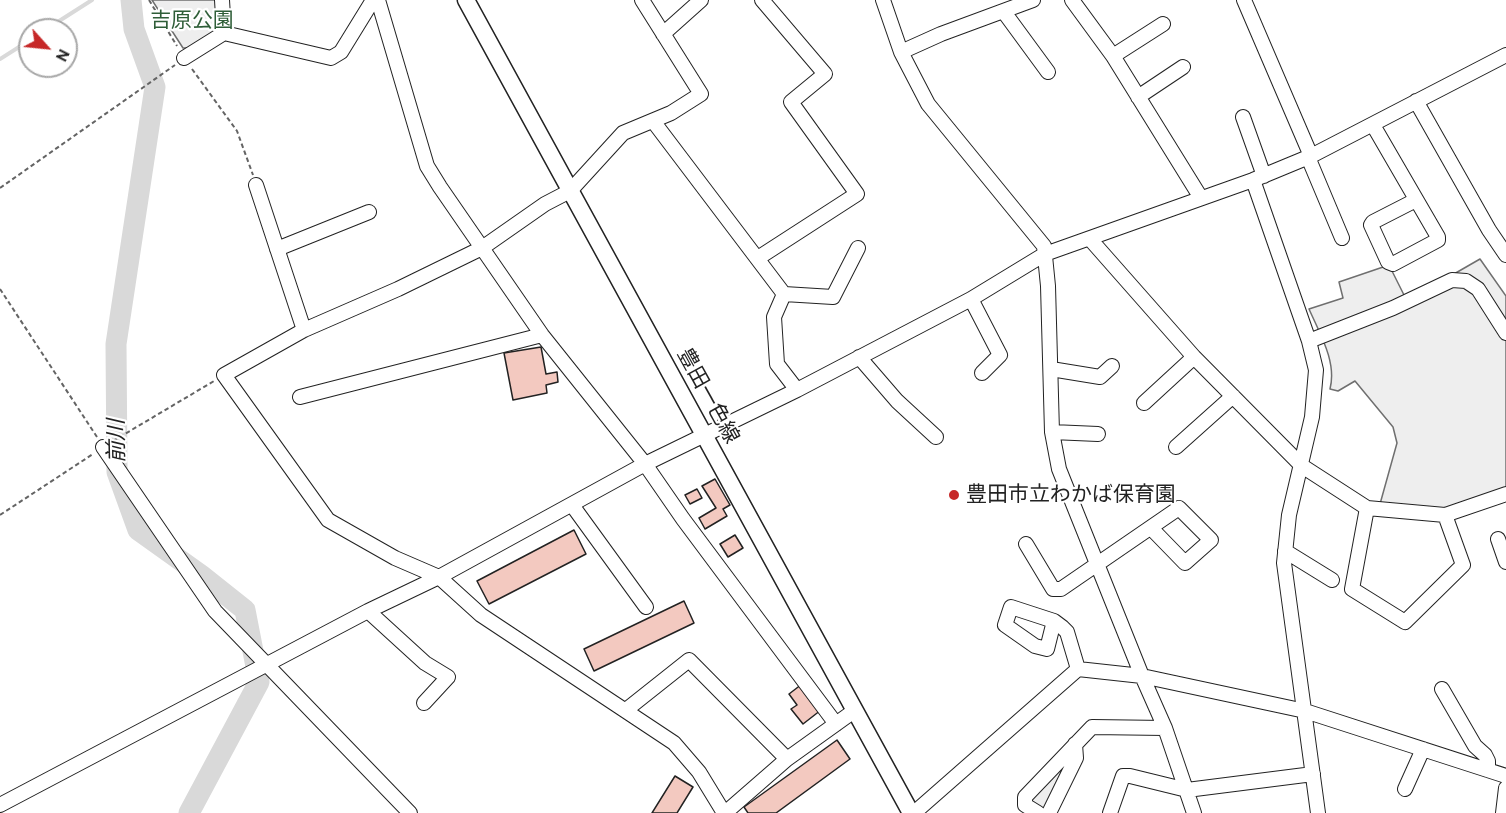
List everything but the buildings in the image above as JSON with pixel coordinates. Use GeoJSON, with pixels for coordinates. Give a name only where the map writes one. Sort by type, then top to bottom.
{"type":"FeatureCollection","features":[{"type":"Feature","properties":{"kind":"main road","name":"豊田一色線"},"geometry":{"type":"LineString","coordinates":[[466,0],[912,813]]}},
{"type":"Feature","properties":{"kind":"street"},"geometry":{"type":"LineString","coordinates":[[222,0],[224,33]]}},
{"type":"Feature","properties":{"kind":"street"},"geometry":{"type":"LineString","coordinates":[[184,58],[224,33],[330,58],[341,52],[373,0]]}},
{"type":"Feature","properties":{"kind":"street"},"geometry":{"type":"LineString","coordinates":[[378,0],[427,166],[542,335],[645,464],[683,519],[836,724]]}},
{"type":"Feature","properties":{"kind":"street"},"geometry":{"type":"LineString","coordinates":[[642,0],[701,94],[653,121],[623,133],[570,191],[545,204],[482,248],[398,289],[304,330],[224,375],[328,520],[395,558],[439,577],[481,615],[674,743],[687,756],[724,813],[787,759],[854,711]]}},
{"type":"Feature","properties":{"kind":"street"},"geometry":{"type":"LineString","coordinates":[[663,34],[701,0]]}},
{"type":"Feature","properties":{"kind":"street"},"geometry":{"type":"LineString","coordinates":[[758,258],[857,194],[790,102],[825,74],[762,0]]}},
{"type":"Feature","properties":{"kind":"street"},"geometry":{"type":"LineString","coordinates":[[883,0],[901,52],[928,104],[1044,246],[1052,432],[1059,469],[1165,728],[1194,813]]}},
{"type":"Feature","properties":{"kind":"street"},"geometry":{"type":"LineString","coordinates":[[901,52],[1033,0]]}},
{"type":"Feature","properties":{"kind":"street"},"geometry":{"type":"LineString","coordinates":[[1072,0],[1113,56],[1201,198]]}},
{"type":"Feature","properties":{"kind":"street"},"geometry":{"type":"LineString","coordinates":[[1244,0],[1342,238]]}},
{"type":"Feature","properties":{"kind":"street"},"geometry":{"type":"LineString","coordinates":[[1004,12],[1048,72]]}},
{"type":"Feature","properties":{"kind":"street"},"geometry":{"type":"LineString","coordinates":[[1113,56],[1163,24]]}},
{"type":"Feature","properties":{"kind":"street"},"geometry":{"type":"LineString","coordinates":[[0,804],[368,611],[439,577],[645,464],[797,390],[971,299],[1046,254],[1259,178],[1309,157],[1506,55]]}},
{"type":"Feature","properties":{"kind":"street"},"geometry":{"type":"LineString","coordinates":[[1138,97],[1183,67]]}},
{"type":"Feature","properties":{"kind":"street"},"geometry":{"type":"LineString","coordinates":[[1416,101],[1489,230],[1506,255]]}},
{"type":"Feature","properties":{"kind":"street"},"geometry":{"type":"LineString","coordinates":[[1243,117],[1259,178],[1309,341],[1316,380],[1312,417],[1289,515],[1284,577],[1318,813]]}},
{"type":"Feature","properties":{"kind":"street"},"geometry":{"type":"LineString","coordinates":[[653,121],[784,294]]}},
{"type":"Feature","properties":{"kind":"street"},"geometry":{"type":"LineString","coordinates":[[1373,125],[1416,200],[1438,240],[1393,264],[1388,262],[1371,225],[1416,200]]}},
{"type":"Feature","properties":{"kind":"street"},"geometry":{"type":"LineString","coordinates":[[256,185],[304,330]]}},
{"type":"Feature","properties":{"kind":"street"},"geometry":{"type":"LineString","coordinates":[[277,249],[369,212]]}},
{"type":"Feature","properties":{"kind":"street"},"geometry":{"type":"LineString","coordinates":[[1090,239],[1194,357],[1302,466],[1367,508],[1445,515],[1506,494]]}},
{"type":"Feature","properties":{"kind":"street"},"geometry":{"type":"LineString","coordinates":[[784,294],[833,297],[858,248]]}},
{"type":"Feature","properties":{"kind":"street"},"geometry":{"type":"LineString","coordinates":[[1309,341],[1393,308],[1452,280],[1466,281],[1478,289],[1506,333]]}},
{"type":"Feature","properties":{"kind":"street"},"geometry":{"type":"LineString","coordinates":[[784,294],[774,317],[777,364],[797,390]]}},
{"type":"Feature","properties":{"kind":"street"},"geometry":{"type":"LineString","coordinates":[[971,299],[999,355],[982,373]]}},
{"type":"Feature","properties":{"kind":"street"},"geometry":{"type":"LineString","coordinates":[[300,397],[542,335]]}},
{"type":"Feature","properties":{"kind":"street"},"geometry":{"type":"LineString","coordinates":[[859,357],[897,401],[936,437]]}},
{"type":"Feature","properties":{"kind":"street"},"geometry":{"type":"LineString","coordinates":[[1144,403],[1194,357]]}},
{"type":"Feature","properties":{"kind":"street"},"geometry":{"type":"LineString","coordinates":[[1051,369],[1100,377],[1112,366]]}},
{"type":"Feature","properties":{"kind":"street"},"geometry":{"type":"LineString","coordinates":[[1176,447],[1233,396]]}},
{"type":"Feature","properties":{"kind":"street"},"geometry":{"type":"LineString","coordinates":[[1052,432],[1098,434]]}},
{"type":"Feature","properties":{"kind":"street"},"geometry":{"type":"LineString","coordinates":[[104,447],[215,611],[410,813]]}},
{"type":"Feature","properties":{"kind":"street"},"geometry":{"type":"LineString","coordinates":[[572,505],[646,607]]}},
{"type":"Feature","properties":{"kind":"street"},"geometry":{"type":"LineString","coordinates":[[1367,508],[1352,589],[1405,622],[1463,565],[1445,515]]}},
{"type":"Feature","properties":{"kind":"street"},"geometry":{"type":"LineString","coordinates":[[1026,544],[1053,589],[1061,589],[1150,528]]}},
{"type":"Feature","properties":{"kind":"street"},"geometry":{"type":"LineString","coordinates":[[1498,539],[1506,562]]}},
{"type":"Feature","properties":{"kind":"street"},"geometry":{"type":"LineString","coordinates":[[1285,551],[1332,580]]}},
{"type":"Feature","properties":{"kind":"street"},"geometry":{"type":"LineString","coordinates":[[368,611],[425,663],[448,677],[424,703]]}},
{"type":"Feature","properties":{"kind":"street"},"geometry":{"type":"LineString","coordinates":[[1054,621],[1067,632],[1078,669]]}},
{"type":"Feature","properties":{"kind":"street"},"geometry":{"type":"LineString","coordinates":[[626,710],[688,660],[787,759]]}},
{"type":"Feature","properties":{"kind":"street"},"geometry":{"type":"LineString","coordinates":[[912,813],[1078,669],[1142,676],[1305,711],[1506,776]]}},
{"type":"Feature","properties":{"kind":"street"},"geometry":{"type":"LineString","coordinates":[[1442,689],[1475,746],[1488,761],[1488,770]]}},
{"type":"Feature","properties":{"kind":"street"},"geometry":{"type":"LineString","coordinates":[[1038,813],[1025,806],[1025,797],[1092,727],[1165,728]]}},
{"type":"Feature","properties":{"kind":"street"},"geometry":{"type":"LineString","coordinates":[[1049,813],[1076,758],[1075,744]]}},
{"type":"Feature","properties":{"kind":"street"},"geometry":{"type":"LineString","coordinates":[[1405,789],[1423,749]]}},
{"type":"Feature","properties":{"kind":"street"},"geometry":{"type":"LineString","coordinates":[[1110,813],[1123,776],[1186,790],[1313,774]]}},
{"type":"Feature","properties":{"kind":"street"},"geometry":{"type":"LineString","coordinates":[[1503,813],[1506,788]]}},
{"type":"Feature","properties":{"kind":"path"},"geometry":{"type":"LineString","coordinates":[[149,0],[184,58],[237,131],[256,185]]}},
{"type":"Feature","properties":{"kind":"path"},"geometry":{"type":"LineString","coordinates":[[0,188],[184,58]]}},
{"type":"Feature","properties":{"kind":"path"},"geometry":{"type":"LineString","coordinates":[[0,289],[104,447]]}},
{"type":"Feature","properties":{"kind":"path"},"geometry":{"type":"LineString","coordinates":[[0,515],[104,447],[224,375]]}},
{"type":"Feature","properties":{"kind":"green space","name":"吉原公園"},"geometry":{"type":"Polygon","coordinates":[[[152,0],[217,0],[216,29],[201,42],[183,48],[152,0]]]}},
{"type":"Feature","properties":{"kind":"green space"},"geometry":{"type":"Polygon","coordinates":[[[1480,259],[1506,296],[1506,491],[1452,513],[1380,504],[1397,443],[1393,427],[1355,381],[1338,391],[1330,389],[1332,379],[1329,358],[1309,309],[1343,298],[1339,282],[1389,265],[1407,301],[1480,259]]]}},
{"type":"Feature","properties":{"kind":"green space"},"geometry":{"type":"Polygon","coordinates":[[[1068,762],[1046,810],[1038,810],[1031,805],[1030,797],[1068,762]]]}},
{"type":"Feature","properties":{"kind":"waterway"},"geometry":{"type":"LineString","coordinates":[[64,18],[92,0]]}},
{"type":"Feature","properties":{"kind":"waterway","name":"前川"},"geometry":{"type":"LineString","coordinates":[[131,0],[134,29],[155,87],[116,344],[117,472],[138,530],[245,610],[259,682],[189,813]]}},
{"type":"Feature","properties":{"kind":"waterway"},"geometry":{"type":"LineString","coordinates":[[0,59],[18,48]]}},
{"type":"Feature","properties":{"kind":"place","name":"豊田市立わかば保育園"},"geometry":{"type":"Point","coordinates":[954,495]}}]}
